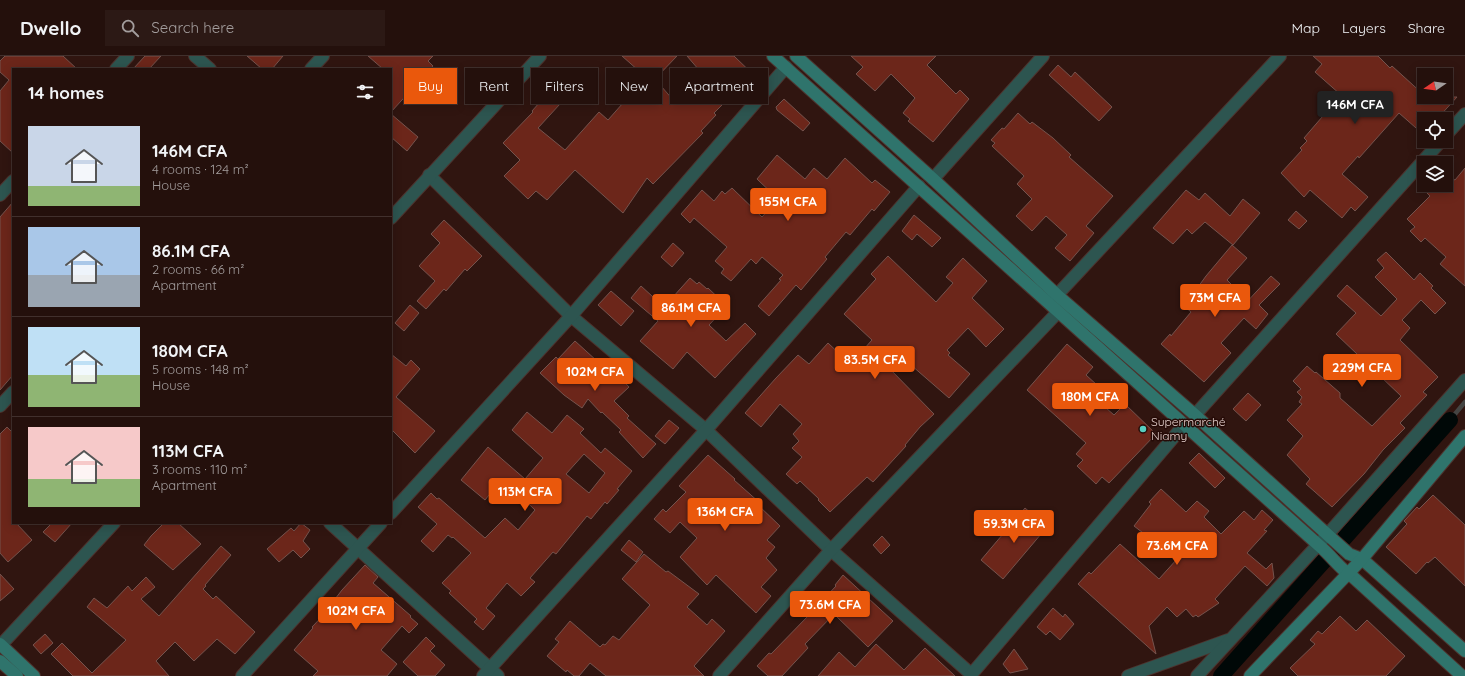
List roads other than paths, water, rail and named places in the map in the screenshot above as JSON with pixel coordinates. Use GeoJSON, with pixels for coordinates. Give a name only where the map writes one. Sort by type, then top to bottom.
{"type":"FeatureCollection","features":[{"type":"Feature","properties":{"kind":"street"},"geometry":{"type":"LineString","coordinates":[[117,68],[128,56]]}},
{"type":"Feature","properties":{"kind":"street"},"geometry":{"type":"LineString","coordinates":[[195,56],[209,68]]}},
{"type":"Feature","properties":{"kind":"street"},"geometry":{"type":"LineString","coordinates":[[312,68],[323,56]]}},
{"type":"Feature","properties":{"kind":"street"},"geometry":{"type":"LineString","coordinates":[[392,217],[540,56]]}},
{"type":"Feature","properties":{"kind":"street"},"geometry":{"type":"LineString","coordinates":[[773,56],[1321,547],[1347,574],[1353,577],[1462,676]]}},
{"type":"Feature","properties":{"kind":"street"},"geometry":{"type":"LineString","coordinates":[[796,56],[933,179],[1057,295],[1195,415],[1349,554],[1362,559],[1465,651]]}},
{"type":"Feature","properties":{"kind":"street"},"geometry":{"type":"LineString","coordinates":[[933,179],[1043,56]]}},
{"type":"Feature","properties":{"kind":"street"},"geometry":{"type":"LineString","coordinates":[[1057,295],[1280,56]]}},
{"type":"Feature","properties":{"kind":"street"},"geometry":{"type":"LineString","coordinates":[[392,511],[571,316],[786,67]]}},
{"type":"Feature","properties":{"kind":"street"},"geometry":{"type":"LineString","coordinates":[[1453,127],[1465,114]]}},
{"type":"Feature","properties":{"kind":"street"},"geometry":{"type":"LineString","coordinates":[[1195,415],[1434,148]]}},
{"type":"Feature","properties":{"kind":"street"},"geometry":{"type":"LineString","coordinates":[[429,175],[571,316],[706,430],[832,550],[970,675],[1184,425]]}},
{"type":"Feature","properties":{"kind":"street"},"geometry":{"type":"LineString","coordinates":[[0,195],[12,182]]}},
{"type":"Feature","properties":{"kind":"street"},"geometry":{"type":"LineString","coordinates":[[331,524],[490,674],[919,186]]}},
{"type":"Feature","properties":{"kind":"street"},"geometry":{"type":"LineString","coordinates":[[719,676],[832,550],[1058,312]]}},
{"type":"Feature","properties":{"kind":"street"},"geometry":{"type":"LineString","coordinates":[[1197,676],[1229,640],[1321,547],[1465,380]]}},
{"type":"Feature","properties":{"kind":"street"},"geometry":{"type":"LineString","coordinates":[[0,406],[12,393]]}},
{"type":"Feature","properties":{"kind":"street"},"geometry":{"type":"LineString","coordinates":[[1250,676],[1362,559],[1465,436]]}},
{"type":"Feature","properties":{"kind":"street"},"geometry":{"type":"LineString","coordinates":[[34,676],[0,645],[113,524]]}},
{"type":"Feature","properties":{"kind":"street"},"geometry":{"type":"LineString","coordinates":[[242,676],[380,524]]}},
{"type":"Feature","properties":{"kind":"street"},"geometry":{"type":"LineString","coordinates":[[1128,676],[1229,640]]}},
{"type":"Feature","properties":{"kind":"street"},"geometry":{"type":"LineString","coordinates":[[0,661],[17,676]]}},
{"type":"Feature","properties":{"kind":"waterway"},"geometry":{"type":"LineString","coordinates":[[1450,420],[1465,402]]}},
{"type":"Feature","properties":{"kind":"waterway"},"geometry":{"type":"LineString","coordinates":[[1221,676],[1450,420]]}},
{"type":"Feature","properties":{"kind":"place","name":"Supermarché Niamy"},"geometry":{"type":"Point","coordinates":[1143,429]}}]}
